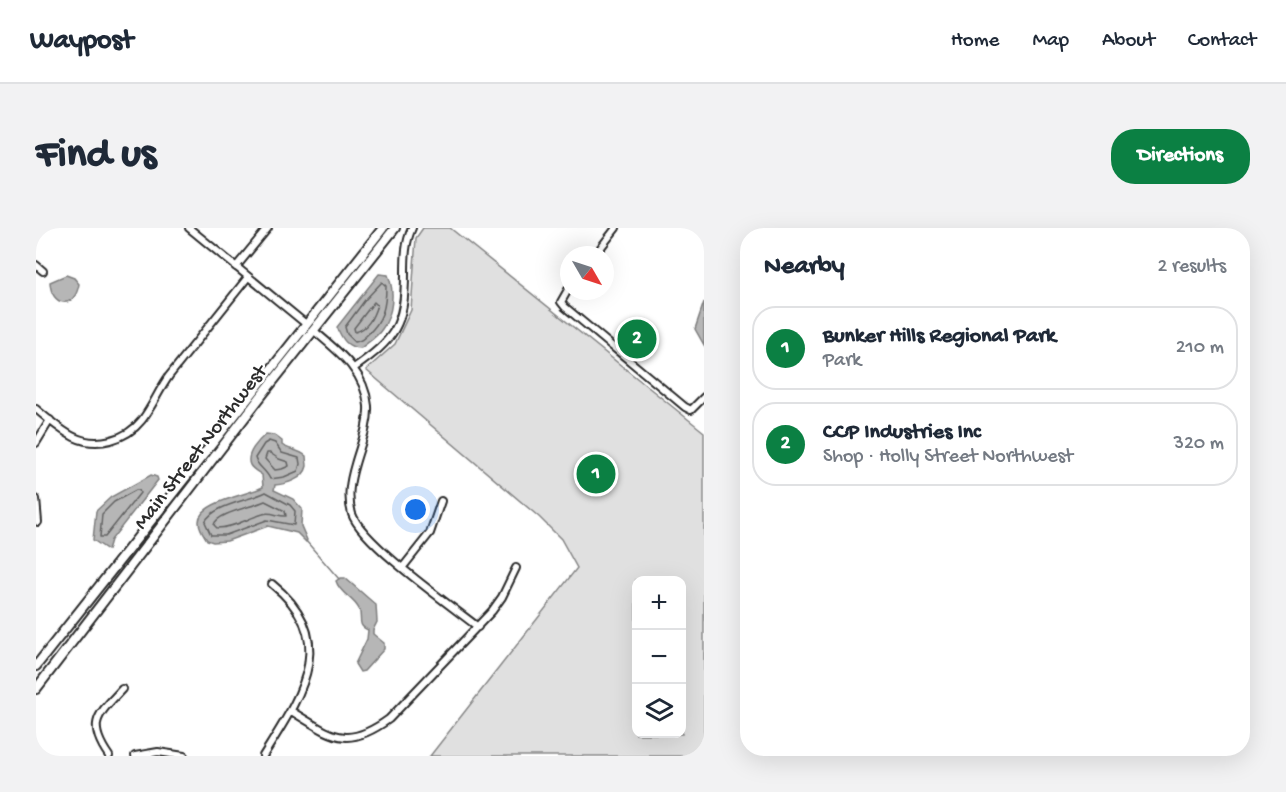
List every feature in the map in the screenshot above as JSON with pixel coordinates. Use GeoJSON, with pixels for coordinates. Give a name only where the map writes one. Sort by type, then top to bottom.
{"type":"FeatureCollection","features":[{"type":"Feature","properties":{"kind":"main road","name":"Main Street Northwest"},"geometry":{"type":"LineString","coordinates":[[36,689],[383,228]]}},
{"type":"Feature","properties":{"kind":"main road","name":"Main Street Northwest"},"geometry":{"type":"LineString","coordinates":[[36,666],[310,327],[395,228]]}},
{"type":"Feature","properties":{"kind":"street"},"geometry":{"type":"LineString","coordinates":[[189,228],[310,327],[343,355],[354,368],[364,390],[368,407],[349,491],[352,514],[368,537],[478,627]]}},
{"type":"Feature","properties":{"kind":"street"},"geometry":{"type":"LineString","coordinates":[[236,267],[268,228]]}},
{"type":"Feature","properties":{"kind":"street"},"geometry":{"type":"LineString","coordinates":[[354,368],[383,346],[392,336],[399,322],[405,301],[405,250],[412,228]]}},
{"type":"Feature","properties":{"kind":"street"},"geometry":{"type":"LineString","coordinates":[[602,246],[616,228]]}},
{"type":"Feature","properties":{"kind":"street"},"geometry":{"type":"LineString","coordinates":[[36,265],[43,271]]}},
{"type":"Feature","properties":{"kind":"street"},"geometry":{"type":"LineString","coordinates":[[36,409],[77,438],[95,442],[113,440],[131,431],[146,415],[169,376],[248,277]]}},
{"type":"Feature","properties":{"kind":"street"},"geometry":{"type":"LineString","coordinates":[[562,300],[561,302],[631,363],[691,410],[704,397]]}},
{"type":"Feature","properties":{"kind":"street"},"geometry":{"type":"LineString","coordinates":[[36,443],[50,420]]}},
{"type":"Feature","properties":{"kind":"street"},"geometry":{"type":"LineString","coordinates":[[36,499],[38,522]]}},
{"type":"Feature","properties":{"kind":"street"},"geometry":{"type":"LineString","coordinates":[[403,567],[430,533],[441,501]]}},
{"type":"Feature","properties":{"kind":"street"},"geometry":{"type":"LineString","coordinates":[[291,711],[338,737],[350,738],[363,735],[389,719],[478,627],[502,597],[516,568]]}},
{"type":"Feature","properties":{"kind":"street"},"geometry":{"type":"LineString","coordinates":[[263,756],[301,692],[309,668],[308,634],[299,616],[272,584]]}},
{"type":"Feature","properties":{"kind":"street"},"geometry":{"type":"LineString","coordinates":[[109,756],[98,736],[97,722],[103,710],[122,689]]}},
{"type":"Feature","properties":{"kind":"street"},"geometry":{"type":"LineString","coordinates":[[135,756],[158,752],[184,756]]}},
{"type":"Feature","properties":{"kind":"shaded area"},"geometry":{"type":"Polygon","coordinates":[[[423,228],[450,228],[704,432],[704,756],[430,756],[577,568],[561,539],[539,517],[366,370],[395,344],[411,310],[416,238],[423,228]]]}},
{"type":"Feature","properties":{"kind":"water"},"geometry":{"type":"Polygon","coordinates":[[[379,274],[388,275],[392,288],[389,317],[380,332],[361,348],[349,345],[337,327],[379,274]]]}},
{"type":"Feature","properties":{"kind":"water"},"geometry":{"type":"Polygon","coordinates":[[[66,275],[74,278],[79,284],[73,298],[63,302],[54,297],[50,282],[66,275]]]}},
{"type":"Feature","properties":{"kind":"water"},"geometry":{"type":"Polygon","coordinates":[[[704,302],[704,345],[695,329],[704,302]]]}},
{"type":"Feature","properties":{"kind":"water"},"geometry":{"type":"Polygon","coordinates":[[[266,434],[274,435],[282,441],[282,445],[306,456],[307,466],[302,475],[289,482],[275,485],[274,490],[293,499],[302,509],[301,526],[306,542],[297,533],[268,526],[227,541],[207,540],[199,522],[206,509],[263,487],[262,475],[250,465],[249,456],[266,434]]]}},
{"type":"Feature","properties":{"kind":"water"},"geometry":{"type":"Polygon","coordinates":[[[151,475],[157,477],[158,480],[111,540],[108,550],[93,540],[96,511],[111,497],[151,475]]]}},
{"type":"Feature","properties":{"kind":"water"},"geometry":{"type":"Polygon","coordinates":[[[345,578],[376,605],[377,622],[373,634],[384,643],[384,649],[364,671],[360,672],[355,664],[367,639],[368,630],[361,624],[359,609],[338,585],[336,581],[345,578]]]}},
{"type":"Feature","properties":{"kind":"waterway"},"geometry":{"type":"LineString","coordinates":[[306,541],[339,579]]}},
{"type":"Feature","properties":{"kind":"place","name":"CCP Industries Inc"},"geometry":{"type":"Point","coordinates":[637,339]}},
{"type":"Feature","properties":{"kind":"place","name":"Bunker Hills Regional Park"},"geometry":{"type":"Point","coordinates":[596,474]}}]}
